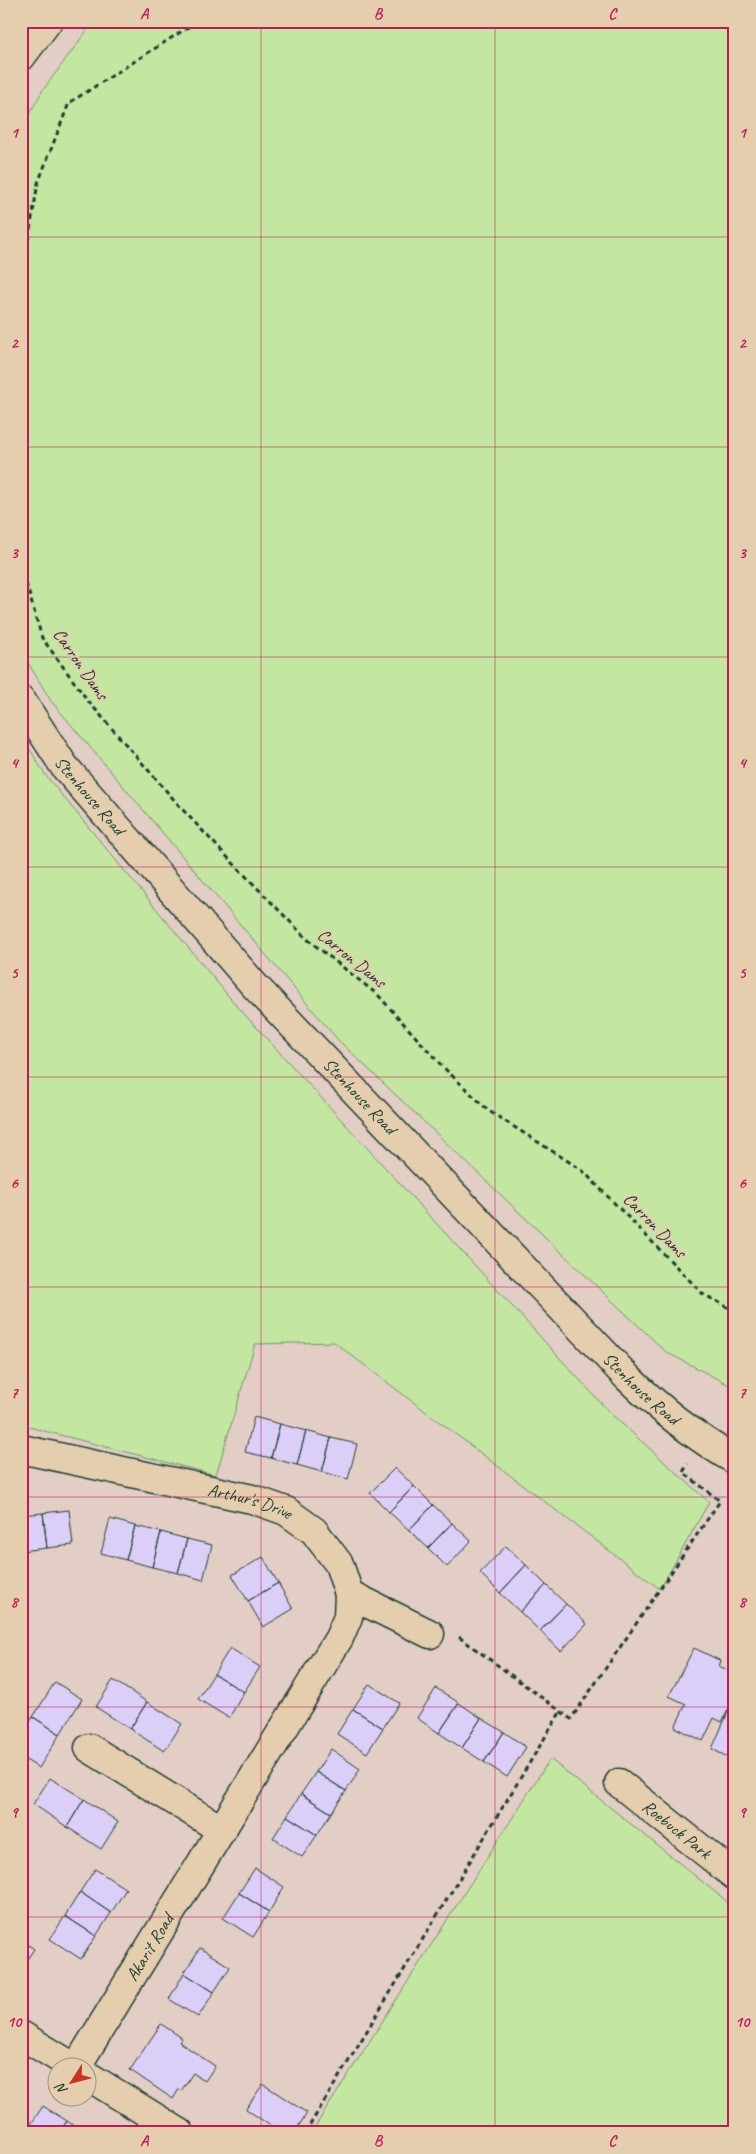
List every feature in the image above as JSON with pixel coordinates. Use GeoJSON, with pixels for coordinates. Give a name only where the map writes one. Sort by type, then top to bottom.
{"type":"FeatureCollection","features":[{"type":"Feature","properties":{"kind":"street"},"geometry":{"type":"LineString","coordinates":[[21,57],[48,21]]}},
{"type":"Feature","properties":{"kind":"street","name":"Stenhouse Road"},"geometry":{"type":"LineString","coordinates":[[21,700],[64,766],[254,985],[628,1378],[670,1417],[704,1442],[735,1460]]}},
{"type":"Feature","properties":{"kind":"street","name":"Arthur's Drive"},"geometry":{"type":"LineString","coordinates":[[21,1449],[252,1499],[286,1511],[314,1531],[339,1564],[349,1594]]}},
{"type":"Feature","properties":{"kind":"street"},"geometry":{"type":"LineString","coordinates":[[349,1594],[430,1634]]}},
{"type":"Feature","properties":{"kind":"street","name":"Akarit Road"},"geometry":{"type":"LineString","coordinates":[[83,2056],[339,1638],[348,1617],[349,1594]]}},
{"type":"Feature","properties":{"kind":"street"},"geometry":{"type":"LineString","coordinates":[[89,1748],[222,1830]]}},
{"type":"Feature","properties":{"kind":"street","name":"Roebuck Park"},"geometry":{"type":"LineString","coordinates":[[619,1783],[735,1876]]}},
{"type":"Feature","properties":{"kind":"street"},"geometry":{"type":"LineString","coordinates":[[21,2035],[56,2056]]}},
{"type":"Feature","properties":{"kind":"street"},"geometry":{"type":"LineString","coordinates":[[98,2082],[180,2133]]}},
{"type":"Feature","properties":{"kind":"path"},"geometry":{"type":"LineString","coordinates":[[21,283],[38,183],[68,103],[198,21]]}},
{"type":"Feature","properties":{"kind":"path","name":"Carron Dams"},"geometry":{"type":"LineString","coordinates":[[21,566],[42,638],[88,701],[183,810],[232,862],[307,939],[378,995],[441,1065],[489,1111],[582,1170],[703,1294],[735,1311]]}},
{"type":"Feature","properties":{"kind":"path"},"geometry":{"type":"LineString","coordinates":[[430,1634],[453,1633],[571,1719],[720,1501]]}},
{"type":"Feature","properties":{"kind":"path"},"geometry":{"type":"LineString","coordinates":[[305,2133],[561,1711]]}},
{"type":"Feature","properties":{"kind":"green space"},"geometry":{"type":"Polygon","coordinates":[[[94,21],[735,21],[735,1388],[666,1352],[338,1040],[51,701],[21,651],[21,128],[43,90],[94,21]]]}},
{"type":"Feature","properties":{"kind":"green space"},"geometry":{"type":"Polygon","coordinates":[[[21,735],[46,776],[235,1004],[611,1414],[709,1502],[660,1589],[334,1342],[255,1344],[216,1475],[21,1425],[21,735]]]}},
{"type":"Feature","properties":{"kind":"green space"},"geometry":{"type":"Polygon","coordinates":[[[550,1759],[735,1908],[735,2133],[311,2133],[550,1759]]]}},
{"type":"Feature","properties":{"kind":"building"},"geometry":{"type":"Polygon","coordinates":[[[254,1417],[280,1424],[271,1458],[245,1452],[254,1417]]]}},
{"type":"Feature","properties":{"kind":"building"},"geometry":{"type":"Polygon","coordinates":[[[280,1424],[306,1431],[297,1465],[271,1458],[280,1424]]]}},
{"type":"Feature","properties":{"kind":"building"},"geometry":{"type":"Polygon","coordinates":[[[306,1431],[331,1438],[322,1472],[297,1465],[306,1431]]]}},
{"type":"Feature","properties":{"kind":"building"},"geometry":{"type":"Polygon","coordinates":[[[331,1438],[357,1444],[348,1479],[322,1472],[331,1438]]]}},
{"type":"Feature","properties":{"kind":"building"},"geometry":{"type":"Polygon","coordinates":[[[395,1468],[414,1486],[389,1512],[370,1493],[395,1468]]]}},
{"type":"Feature","properties":{"kind":"building"},"geometry":{"type":"Polygon","coordinates":[[[414,1486],[433,1505],[409,1530],[389,1512],[414,1486]]]}},
{"type":"Feature","properties":{"kind":"building"},"geometry":{"type":"Polygon","coordinates":[[[433,1505],[452,1523],[428,1548],[409,1530],[433,1505]]]}},
{"type":"Feature","properties":{"kind":"building"},"geometry":{"type":"Polygon","coordinates":[[[69,1510],[73,1545],[47,1548],[43,1513],[69,1510]]]}},
{"type":"Feature","properties":{"kind":"building"},"geometry":{"type":"Polygon","coordinates":[[[43,1513],[47,1548],[21,1551],[21,1515],[43,1513]]]}},
{"type":"Feature","properties":{"kind":"building"},"geometry":{"type":"Polygon","coordinates":[[[110,1519],[135,1526],[126,1560],[101,1553],[110,1519]]]}},
{"type":"Feature","properties":{"kind":"building"},"geometry":{"type":"Polygon","coordinates":[[[452,1523],[471,1541],[447,1567],[428,1548],[452,1523]]]}},
{"type":"Feature","properties":{"kind":"building"},"geometry":{"type":"Polygon","coordinates":[[[135,1526],[161,1532],[152,1567],[126,1560],[135,1526]]]}},
{"type":"Feature","properties":{"kind":"building"},"geometry":{"type":"Polygon","coordinates":[[[161,1532],[187,1539],[178,1573],[152,1567],[161,1532]]]}},
{"type":"Feature","properties":{"kind":"building"},"geometry":{"type":"Polygon","coordinates":[[[187,1539],[212,1545],[203,1580],[178,1573],[187,1539]]]}},
{"type":"Feature","properties":{"kind":"building"},"geometry":{"type":"Polygon","coordinates":[[[506,1546],[526,1565],[500,1593],[480,1573],[506,1546]]]}},
{"type":"Feature","properties":{"kind":"building"},"geometry":{"type":"Polygon","coordinates":[[[263,1557],[278,1583],[248,1601],[232,1575],[263,1557]]]}},
{"type":"Feature","properties":{"kind":"building"},"geometry":{"type":"Polygon","coordinates":[[[526,1565],[546,1585],[520,1612],[500,1593],[526,1565]]]}},
{"type":"Feature","properties":{"kind":"building"},"geometry":{"type":"Polygon","coordinates":[[[278,1583],[293,1609],[263,1627],[248,1601],[278,1583]]]}},
{"type":"Feature","properties":{"kind":"building"},"geometry":{"type":"Polygon","coordinates":[[[546,1585],[566,1604],[540,1631],[520,1612],[546,1585]]]}},
{"type":"Feature","properties":{"kind":"building"},"geometry":{"type":"Polygon","coordinates":[[[566,1604],[587,1624],[561,1651],[540,1631],[566,1604]]]}},
{"type":"Feature","properties":{"kind":"building"},"geometry":{"type":"Polygon","coordinates":[[[230,1648],[260,1667],[244,1692],[214,1674],[230,1648]]]}},
{"type":"Feature","properties":{"kind":"building"},"geometry":{"type":"Polygon","coordinates":[[[694,1648],[721,1661],[719,1666],[735,1674],[735,1696],[722,1722],[714,1718],[703,1741],[675,1727],[686,1704],[669,1696],[694,1648]]]}},
{"type":"Feature","properties":{"kind":"building"},"geometry":{"type":"Polygon","coordinates":[[[214,1674],[244,1692],[229,1718],[198,1699],[214,1674]]]}},
{"type":"Feature","properties":{"kind":"building"},"geometry":{"type":"Polygon","coordinates":[[[113,1680],[147,1702],[130,1729],[96,1707],[113,1680]]]}},
{"type":"Feature","properties":{"kind":"building"},"geometry":{"type":"Polygon","coordinates":[[[55,1682],[82,1699],[60,1734],[33,1717],[55,1682]]]}},
{"type":"Feature","properties":{"kind":"building"},"geometry":{"type":"Polygon","coordinates":[[[369,1684],[399,1703],[383,1728],[353,1709],[369,1684]]]}},
{"type":"Feature","properties":{"kind":"building"},"geometry":{"type":"Polygon","coordinates":[[[436,1688],[459,1703],[439,1733],[417,1718],[436,1688]]]}},
{"type":"Feature","properties":{"kind":"building"},"geometry":{"type":"Polygon","coordinates":[[[735,1696],[735,1761],[712,1749],[735,1696]]]}},
{"type":"Feature","properties":{"kind":"building"},"geometry":{"type":"Polygon","coordinates":[[[147,1702],[182,1724],[164,1751],[130,1729],[147,1702]]]}},
{"type":"Feature","properties":{"kind":"building"},"geometry":{"type":"Polygon","coordinates":[[[459,1703],[481,1718],[462,1748],[439,1733],[459,1703]]]}},
{"type":"Feature","properties":{"kind":"building"},"geometry":{"type":"Polygon","coordinates":[[[353,1709],[383,1728],[367,1753],[337,1734],[353,1709]]]}},
{"type":"Feature","properties":{"kind":"building"},"geometry":{"type":"Polygon","coordinates":[[[33,1717],[60,1734],[39,1768],[21,1757],[21,1736],[33,1717]]]}},
{"type":"Feature","properties":{"kind":"building"},"geometry":{"type":"Polygon","coordinates":[[[481,1718],[504,1732],[484,1762],[462,1748],[481,1718]]]}},
{"type":"Feature","properties":{"kind":"building"},"geometry":{"type":"Polygon","coordinates":[[[504,1732],[526,1747],[507,1777],[484,1762],[504,1732]]]}},
{"type":"Feature","properties":{"kind":"building"},"geometry":{"type":"Polygon","coordinates":[[[331,1749],[360,1769],[346,1791],[316,1772],[331,1749]]]}},
{"type":"Feature","properties":{"kind":"building"},"geometry":{"type":"Polygon","coordinates":[[[316,1772],[346,1791],[331,1813],[301,1794],[316,1772]]]}},
{"type":"Feature","properties":{"kind":"building"},"geometry":{"type":"Polygon","coordinates":[[[50,1778],[84,1799],[67,1827],[33,1804],[50,1778]]]}},
{"type":"Feature","properties":{"kind":"building"},"geometry":{"type":"Polygon","coordinates":[[[301,1794],[331,1813],[317,1835],[287,1816],[301,1794]]]}},
{"type":"Feature","properties":{"kind":"building"},"geometry":{"type":"Polygon","coordinates":[[[84,1799],[118,1822],[101,1849],[67,1827],[84,1799]]]}},
{"type":"Feature","properties":{"kind":"building"},"geometry":{"type":"Polygon","coordinates":[[[287,1816],[317,1835],[302,1857],[273,1838],[287,1816]]]}},
{"type":"Feature","properties":{"kind":"building"},"geometry":{"type":"Polygon","coordinates":[[[255,1868],[284,1887],[269,1912],[239,1893],[255,1868]]]}},
{"type":"Feature","properties":{"kind":"building"},"geometry":{"type":"Polygon","coordinates":[[[95,1869],[126,1889],[111,1913],[80,1892],[95,1869]]]}},
{"type":"Feature","properties":{"kind":"building"},"geometry":{"type":"Polygon","coordinates":[[[80,1892],[111,1913],[96,1936],[65,1916],[80,1892]]]}},
{"type":"Feature","properties":{"kind":"building"},"geometry":{"type":"Polygon","coordinates":[[[239,1893],[269,1912],[253,1937],[223,1918],[239,1893]]]}},
{"type":"Feature","properties":{"kind":"building"},"geometry":{"type":"Polygon","coordinates":[[[65,1916],[96,1936],[81,1959],[50,1939],[65,1916]]]}},
{"type":"Feature","properties":{"kind":"building"},"geometry":{"type":"Polygon","coordinates":[[[21,1940],[34,1949],[21,1968],[21,1940]]]}},
{"type":"Feature","properties":{"kind":"building"},"geometry":{"type":"Polygon","coordinates":[[[200,1948],[230,1967],[214,1992],[184,1973],[200,1948]]]}},
{"type":"Feature","properties":{"kind":"building"},"geometry":{"type":"Polygon","coordinates":[[[184,1973],[214,1992],[198,2017],[169,1999],[184,1973]]]}},
{"type":"Feature","properties":{"kind":"building"},"geometry":{"type":"Polygon","coordinates":[[[161,2024],[182,2038],[179,2042],[215,2066],[205,2081],[193,2073],[173,2099],[130,2070],[161,2024]]]}},
{"type":"Feature","properties":{"kind":"building"},"geometry":{"type":"Polygon","coordinates":[[[263,2084],[307,2113],[294,2133],[281,2133],[246,2109],[263,2084]]]}},
{"type":"Feature","properties":{"kind":"building"},"geometry":{"type":"Polygon","coordinates":[[[43,2106],[67,2121],[59,2133],[25,2133],[43,2106]]]}},
{"type":"Feature","properties":{"kind":"building"},"geometry":{"type":"Polygon","coordinates":[[[67,2121],[84,2133],[59,2133],[67,2121]]]}}]}
